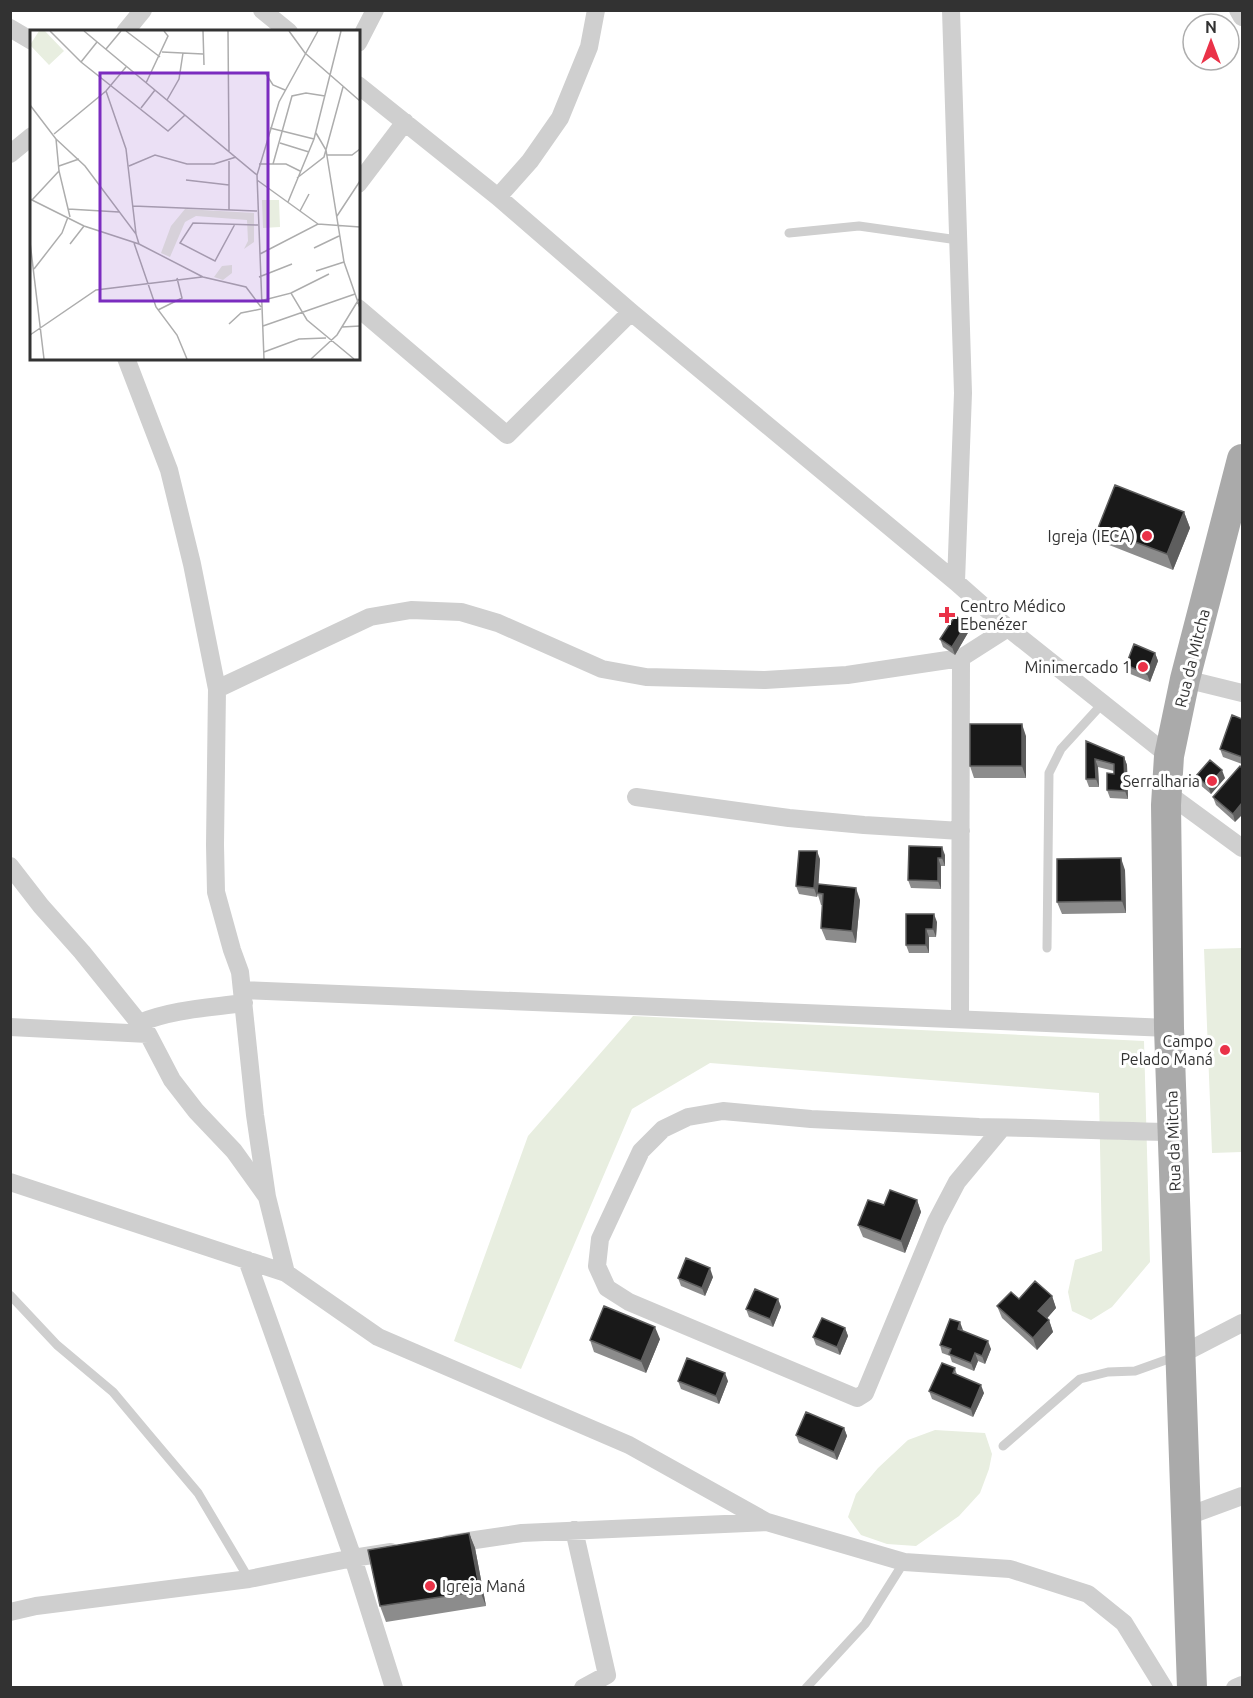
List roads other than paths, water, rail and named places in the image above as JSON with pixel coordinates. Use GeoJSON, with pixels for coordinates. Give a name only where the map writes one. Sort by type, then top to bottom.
{"type":"FeatureCollection","features":[{"type":"Feature","properties":{"kind":"main road","name":"Rua da Mitcha"},"geometry":{"type":"LineString","coordinates":[[1192,1688],[1169,1028],[1165,867],[1167,793],[1169,756],[1185,680],[1242,459]]}},
{"type":"Feature","properties":{"kind":"street"},"geometry":{"type":"LineString","coordinates":[[127,30],[143,10]]}},
{"type":"Feature","properties":{"kind":"street"},"geometry":{"type":"LineString","coordinates":[[262,10],[287,30]]}},
{"type":"Feature","properties":{"kind":"street"},"geometry":{"type":"LineString","coordinates":[[360,39],[375,10]]}},
{"type":"Feature","properties":{"kind":"street"},"geometry":{"type":"LineString","coordinates":[[498,197],[530,161],[560,118],[589,47],[596,10]]}},
{"type":"Feature","properties":{"kind":"street"},"geometry":{"type":"LineString","coordinates":[[951,10],[963,393],[956,582]]}},
{"type":"Feature","properties":{"kind":"street"},"geometry":{"type":"LineString","coordinates":[[1239,10],[1242,17]]}},
{"type":"Feature","properties":{"kind":"street"},"geometry":{"type":"LineString","coordinates":[[10,28],[30,40]]}},
{"type":"Feature","properties":{"kind":"street"},"geometry":{"type":"LineString","coordinates":[[360,87],[498,197],[631,312],[956,582],[1008,628],[1169,756]]}},
{"type":"Feature","properties":{"kind":"street"},"geometry":{"type":"LineString","coordinates":[[360,181],[405,122]]}},
{"type":"Feature","properties":{"kind":"street"},"geometry":{"type":"LineString","coordinates":[[10,154],[30,138]]}},
{"type":"Feature","properties":{"kind":"street"},"geometry":{"type":"LineString","coordinates":[[360,310],[507,435],[631,312]]}},
{"type":"Feature","properties":{"kind":"street"},"geometry":{"type":"LineString","coordinates":[[127,360],[169,471],[192,564],[217,689],[216,892],[240,972],[255,1115],[267,1197],[286,1273]]}},
{"type":"Feature","properties":{"kind":"street"},"geometry":{"type":"LineString","coordinates":[[217,689],[370,616],[411,610],[461,612],[480,617],[602,669],[646,677],[765,680],[847,675],[961,658],[1008,628]]}},
{"type":"Feature","properties":{"kind":"street"},"geometry":{"type":"LineString","coordinates":[[960,1019],[961,658]]}},
{"type":"Feature","properties":{"kind":"street"},"geometry":{"type":"LineString","coordinates":[[1185,680],[1242,693]]}},
{"type":"Feature","properties":{"kind":"street"},"geometry":{"type":"LineString","coordinates":[[1167,793],[1242,848]]}},
{"type":"Feature","properties":{"kind":"street"},"geometry":{"type":"LineString","coordinates":[[636,796],[800,819],[961,831]]}},
{"type":"Feature","properties":{"kind":"street"},"geometry":{"type":"LineString","coordinates":[[10,866],[143,1028],[172,1080],[196,1112],[234,1151],[267,1197]]}},
{"type":"Feature","properties":{"kind":"street"},"geometry":{"type":"LineString","coordinates":[[10,1027],[143,1028],[160,1015],[244,997],[960,1019],[1169,1028]]}},
{"type":"Feature","properties":{"kind":"street"},"geometry":{"type":"LineString","coordinates":[[1002,1128],[957,1182],[936,1222],[865,1393],[857,1398],[628,1302],[607,1288],[597,1266],[600,1239],[641,1151],[663,1129],[688,1117],[723,1112],[811,1119],[1002,1128],[1173,1132]]}},
{"type":"Feature","properties":{"kind":"street"},"geometry":{"type":"LineString","coordinates":[[10,1182],[286,1273],[378,1337],[628,1445],[766,1522],[904,1562],[1010,1569],[1088,1594],[1124,1623],[1164,1688]]}},
{"type":"Feature","properties":{"kind":"street"},"geometry":{"type":"LineString","coordinates":[[247,1260],[353,1558],[394,1688]]}},
{"type":"Feature","properties":{"kind":"street"},"geometry":{"type":"LineString","coordinates":[[1180,1355],[1242,1323]]}},
{"type":"Feature","properties":{"kind":"street"},"geometry":{"type":"LineString","coordinates":[[1185,1516],[1242,1496]]}},
{"type":"Feature","properties":{"kind":"street"},"geometry":{"type":"LineString","coordinates":[[432,1546],[522,1533],[766,1522]]}},
{"type":"Feature","properties":{"kind":"street"},"geometry":{"type":"LineString","coordinates":[[574,1530],[607,1675],[583,1688]]}},
{"type":"Feature","properties":{"kind":"street"},"geometry":{"type":"LineString","coordinates":[[10,1612],[36,1606],[249,1579],[353,1558],[409,1550]]}},
{"type":"Feature","properties":{"kind":"street"},"geometry":{"type":"LineString","coordinates":[[1235,1688],[1242,1685]]}},
{"type":"Feature","properties":{"kind":"lane"},"geometry":{"type":"LineString","coordinates":[[789,233],[859,226],[958,240]]}},
{"type":"Feature","properties":{"kind":"lane"},"geometry":{"type":"LineString","coordinates":[[1047,948],[1049,773],[1061,749],[1103,703]]}},
{"type":"Feature","properties":{"kind":"lane"},"geometry":{"type":"LineString","coordinates":[[10,1295],[57,1345],[113,1392],[198,1493],[249,1579]]}},
{"type":"Feature","properties":{"kind":"lane"},"geometry":{"type":"LineString","coordinates":[[1003,1446],[1080,1379],[1108,1372],[1135,1371],[1180,1355]]}},
{"type":"Feature","properties":{"kind":"lane"},"geometry":{"type":"LineString","coordinates":[[806,1688],[865,1624],[904,1562]]}},
{"type":"Feature","properties":{"kind":"place","name":"Igreja (IECA)"},"geometry":{"type":"Point","coordinates":[1147,536]}},
{"type":"Feature","properties":{"kind":"place","name":"Centro Médico Ebenézer"},"geometry":{"type":"Point","coordinates":[947,615]}},
{"type":"Feature","properties":{"kind":"place","name":"Minimercado 1"},"geometry":{"type":"Point","coordinates":[1143,667]}},
{"type":"Feature","properties":{"kind":"place","name":"Serralharia"},"geometry":{"type":"Point","coordinates":[1212,781]}},
{"type":"Feature","properties":{"kind":"place","name":"Campo Pelado Maná"},"geometry":{"type":"Point","coordinates":[1225,1050]}},
{"type":"Feature","properties":{"kind":"place","name":"Igreja Maná"},"geometry":{"type":"Point","coordinates":[430,1586]}}]}
